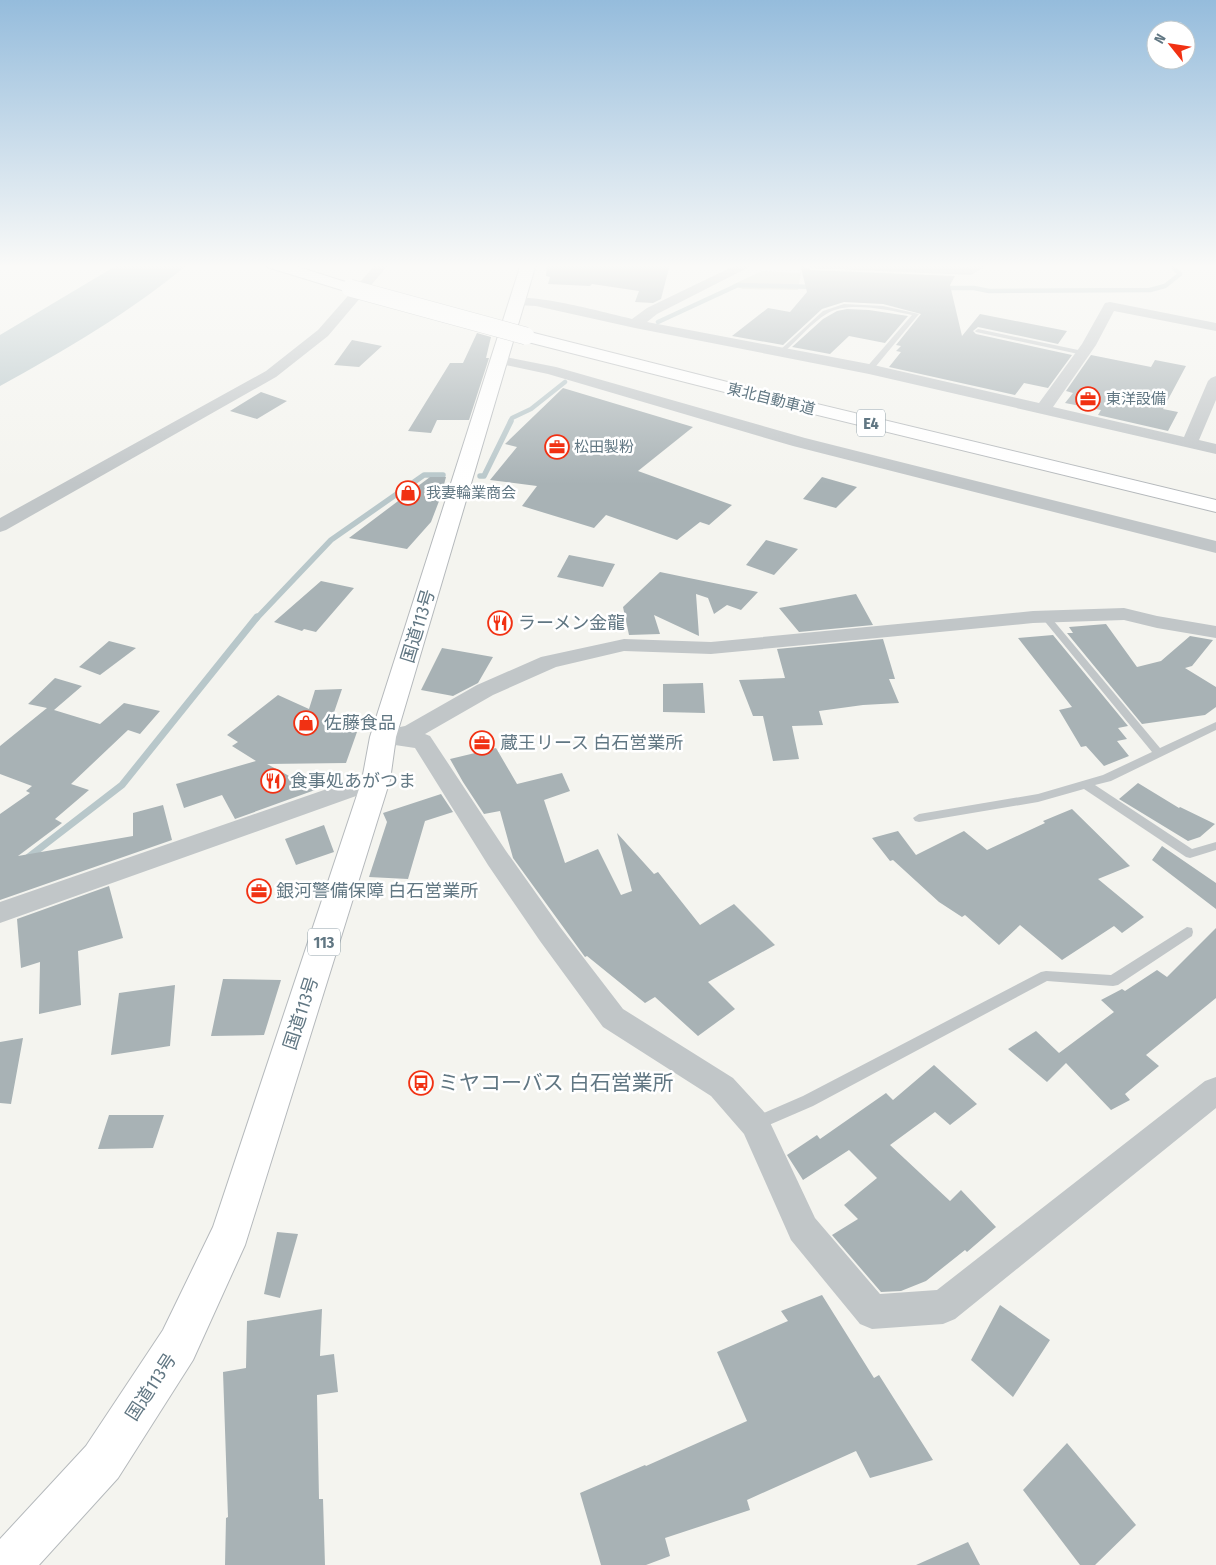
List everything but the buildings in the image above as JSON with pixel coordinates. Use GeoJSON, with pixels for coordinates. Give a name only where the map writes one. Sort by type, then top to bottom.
{"type":"FeatureCollection","features":[{"type":"Feature","properties":{"kind":"highway","name":"国道113号"},"geometry":{"type":"LineString","coordinates":[[8,1565],[102,1462],[178,1345],[231,1232],[376,780],[383,737],[501,360],[514,337]]}},
{"type":"Feature","properties":{"kind":"highway","name":"東北自動車道"},"geometry":{"type":"LineString","coordinates":[[577,337],[756,395],[1216,506]]}},
{"type":"Feature","properties":{"kind":"highway","name":"東北自動車道"},"geometry":{"type":"LineString","coordinates":[[594,337],[978,431]]}},
{"type":"Feature","properties":{"kind":"street"},"geometry":{"type":"LineString","coordinates":[[0,526],[271,374],[318,337]]}},
{"type":"Feature","properties":{"kind":"street"},"geometry":{"type":"LineString","coordinates":[[706,337],[869,369],[1216,449]]}},
{"type":"Feature","properties":{"kind":"street"},"geometry":{"type":"LineString","coordinates":[[1044,408],[1092,337]]}},
{"type":"Feature","properties":{"kind":"street"},"geometry":{"type":"LineString","coordinates":[[501,360],[551,370],[799,442],[1216,547]]}},
{"type":"Feature","properties":{"kind":"street"},"geometry":{"type":"LineString","coordinates":[[1190,442],[1216,381]]}},
{"type":"Feature","properties":{"kind":"street"},"geometry":{"type":"LineString","coordinates":[[383,737],[410,733],[485,690],[549,662],[624,645],[711,648],[1045,616],[1124,614],[1157,622],[1216,632]]}},
{"type":"Feature","properties":{"kind":"street"},"geometry":{"type":"LineString","coordinates":[[383,737],[422,741],[497,858],[550,934],[614,1018],[722,1087],[755,1124],[803,1230],[872,1312],[943,1307],[1216,1090]]}},
{"type":"Feature","properties":{"kind":"street"},"geometry":{"type":"LineString","coordinates":[[0,913],[376,780]]}},
{"type":"Feature","properties":{"kind":"lane"},"geometry":{"type":"LineString","coordinates":[[782,351],[797,337]]}},
{"type":"Feature","properties":{"kind":"lane"},"geometry":{"type":"LineString","coordinates":[[869,369],[896,337]]}},
{"type":"Feature","properties":{"kind":"lane"},"geometry":{"type":"LineString","coordinates":[[1007,337],[1083,353]]}},
{"type":"Feature","properties":{"kind":"lane"},"geometry":{"type":"LineString","coordinates":[[1045,616],[1159,754]]}},
{"type":"Feature","properties":{"kind":"lane"},"geometry":{"type":"LineString","coordinates":[[919,818],[1038,798],[1108,778],[1216,726]]}},
{"type":"Feature","properties":{"kind":"lane"},"geometry":{"type":"LineString","coordinates":[[1085,784],[1190,854],[1216,846]]}},
{"type":"Feature","properties":{"kind":"lane"},"geometry":{"type":"LineString","coordinates":[[755,1124],[808,1101],[1046,976],[1113,981],[1187,932]]}},
{"type":"Feature","properties":{"kind":"shaded area"},"geometry":{"type":"Polygon","coordinates":[[[0,337],[84,337],[73,344],[0,386],[0,337]]]}},
{"type":"Feature","properties":{"kind":"waterway"},"geometry":{"type":"LineString","coordinates":[[510,422],[512,418],[531,409],[565,382]]}},
{"type":"Feature","properties":{"kind":"waterway"},"geometry":{"type":"LineString","coordinates":[[480,476],[484,476],[511,421]]}},
{"type":"Feature","properties":{"kind":"waterway"},"geometry":{"type":"LineString","coordinates":[[256,619],[331,540],[424,475],[443,475]]}},
{"type":"Feature","properties":{"kind":"waterway"},"geometry":{"type":"LineString","coordinates":[[26,859],[122,785],[257,617]]}},
{"type":"Feature","properties":{"kind":"place","name":"東洋設備"},"geometry":{"type":"Point","coordinates":[1088,399]}},
{"type":"Feature","properties":{"kind":"place","name":"松田製粉"},"geometry":{"type":"Point","coordinates":[557,447]}},
{"type":"Feature","properties":{"kind":"place","name":"我妻輪業商会"},"geometry":{"type":"Point","coordinates":[408,493]}},
{"type":"Feature","properties":{"kind":"place","name":"ラーメン金龍"},"geometry":{"type":"Point","coordinates":[500,623]}},
{"type":"Feature","properties":{"kind":"place","name":"佐藤食品"},"geometry":{"type":"Point","coordinates":[306,723]}},
{"type":"Feature","properties":{"kind":"place","name":"蔵王リース 白石営業所"},"geometry":{"type":"Point","coordinates":[482,743]}},
{"type":"Feature","properties":{"kind":"place","name":"食事処あがつま"},"geometry":{"type":"Point","coordinates":[273,781]}},
{"type":"Feature","properties":{"kind":"place","name":"銀河警備保障 白石営業所"},"geometry":{"type":"Point","coordinates":[259,891]}},
{"type":"Feature","properties":{"kind":"place","name":"ミヤコーバス 白石営業所"},"geometry":{"type":"Point","coordinates":[421,1083]}}]}
